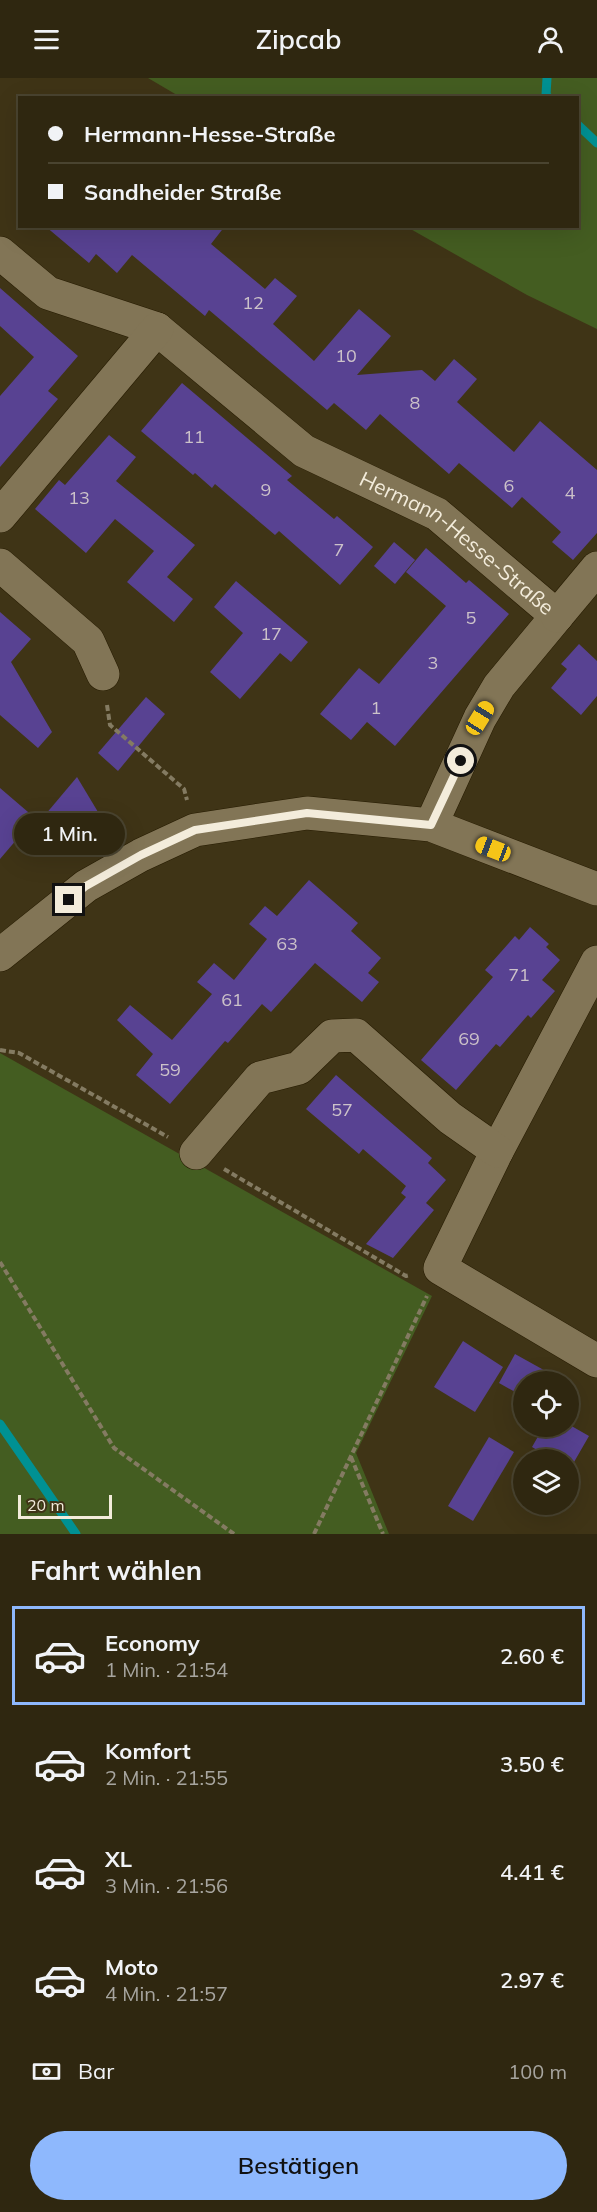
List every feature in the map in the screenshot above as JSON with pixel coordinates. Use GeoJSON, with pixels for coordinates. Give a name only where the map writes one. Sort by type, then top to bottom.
{"type":"FeatureCollection","features":[{"type":"Feature","properties":{"kind":"street","name":"Hermann-Hesse-Straße"},"geometry":{"type":"LineString","coordinates":[[0,253],[48,293],[157,329],[304,451],[437,514],[556,616],[499,687],[480,718],[431,825]]}},
{"type":"Feature","properties":{"kind":"street"},"geometry":{"type":"LineString","coordinates":[[0,516],[157,329]]}},
{"type":"Feature","properties":{"kind":"street"},"geometry":{"type":"LineString","coordinates":[[0,566],[88,641],[103,674]]}},
{"type":"Feature","properties":{"kind":"street"},"geometry":{"type":"LineString","coordinates":[[556,616],[597,568]]}},
{"type":"Feature","properties":{"kind":"street"},"geometry":{"type":"LineString","coordinates":[[0,955],[86,886],[141,855],[195,830],[307,813],[431,825],[597,890]]}},
{"type":"Feature","properties":{"kind":"street"},"geometry":{"type":"LineString","coordinates":[[597,962],[497,1151],[440,1268],[597,1361]]}},
{"type":"Feature","properties":{"kind":"street"},"geometry":{"type":"LineString","coordinates":[[196,1153],[260,1078],[299,1068],[332,1036],[356,1035],[450,1118],[497,1151]]}},
{"type":"Feature","properties":{"kind":"path"},"geometry":{"type":"LineString","coordinates":[[103,674],[110,725],[184,789],[195,830]]}},
{"type":"Feature","properties":{"kind":"path"},"geometry":{"type":"LineString","coordinates":[[0,1262],[114,1448],[234,1534]]}},
{"type":"Feature","properties":{"kind":"path"},"geometry":{"type":"LineString","coordinates":[[314,1534],[440,1268]]}},
{"type":"Feature","properties":{"kind":"path"},"geometry":{"type":"LineString","coordinates":[[350,1457],[383,1534]]}},
{"type":"Feature","properties":{"kind":"green space"},"geometry":{"type":"Polygon","coordinates":[[[148,78],[597,78],[597,329],[527,295],[409,228],[579,228],[579,96],[179,96],[148,78]]]}},
{"type":"Feature","properties":{"kind":"green space"},"geometry":{"type":"Polygon","coordinates":[[[0,1053],[432,1296],[356,1453],[389,1534],[0,1534],[0,1053]]]}},
{"type":"Feature","properties":{"kind":"building"},"geometry":{"type":"Polygon","coordinates":[[[47,228],[223,228],[211,244],[265,289],[275,278],[297,296],[273,324],[314,361],[359,309],[391,336],[357,375],[422,370],[435,381],[454,359],[477,379],[457,402],[514,452],[540,421],[597,470],[597,533],[573,560],[552,542],[561,532],[522,497],[512,508],[459,463],[449,474],[380,414],[366,430],[334,403],[327,410],[209,310],[205,316],[132,255],[117,273],[96,254],[89,263],[47,228]]]}},
{"type":"Feature","properties":{"kind":"building"},"geometry":{"type":"Polygon","coordinates":[[[0,288],[78,356],[48,391],[58,399],[0,467],[0,396],[34,357],[0,326],[0,288]]]}},
{"type":"Feature","properties":{"kind":"building"},"geometry":{"type":"Polygon","coordinates":[[[182,383],[292,476],[287,480],[334,519],[337,516],[373,547],[340,585],[279,531],[275,535],[215,484],[212,488],[195,473],[193,475],[141,431],[182,383]]]}},
{"type":"Feature","properties":{"kind":"building"},"geometry":{"type":"Polygon","coordinates":[[[109,435],[136,457],[116,481],[195,545],[167,577],[193,599],[174,622],[127,582],[154,551],[115,519],[86,553],[35,509],[59,480],[65,485],[109,435]]]}},
{"type":"Feature","properties":{"kind":"building"},"geometry":{"type":"Polygon","coordinates":[[[394,542],[415,560],[395,584],[374,566],[394,542]]]}},
{"type":"Feature","properties":{"kind":"building"},"geometry":{"type":"Polygon","coordinates":[[[426,548],[466,583],[469,580],[509,614],[395,746],[367,722],[351,740],[320,714],[359,668],[379,684],[446,606],[406,572],[426,548]]]}},
{"type":"Feature","properties":{"kind":"building"},"geometry":{"type":"Polygon","coordinates":[[[236,581],[308,642],[291,662],[280,653],[240,699],[210,672],[243,633],[214,607],[236,581]]]}},
{"type":"Feature","properties":{"kind":"building"},"geometry":{"type":"Polygon","coordinates":[[[0,612],[31,639],[11,662],[52,732],[38,748],[0,715],[0,612]]]}},
{"type":"Feature","properties":{"kind":"building"},"geometry":{"type":"Polygon","coordinates":[[[579,644],[597,661],[597,696],[581,715],[551,688],[567,669],[561,664],[579,644]]]}},
{"type":"Feature","properties":{"kind":"building"},"geometry":{"type":"Polygon","coordinates":[[[146,697],[165,714],[118,771],[98,753],[146,697]]]}},
{"type":"Feature","properties":{"kind":"building"},"geometry":{"type":"Polygon","coordinates":[[[77,777],[101,817],[44,847],[29,834],[77,777]]]}},
{"type":"Feature","properties":{"kind":"building"},"geometry":{"type":"Polygon","coordinates":[[[0,788],[35,818],[0,859],[0,788]]]}},
{"type":"Feature","properties":{"kind":"building"},"geometry":{"type":"Polygon","coordinates":[[[309,880],[358,923],[351,931],[381,958],[368,973],[379,982],[362,1002],[315,963],[271,1012],[262,1004],[228,1043],[225,1041],[170,1104],[136,1075],[153,1054],[117,1020],[130,1005],[172,1040],[212,994],[197,982],[214,963],[234,980],[267,939],[249,924],[265,906],[277,916],[309,880]]]}},
{"type":"Feature","properties":{"kind":"building"},"geometry":{"type":"Polygon","coordinates":[[[530,927],[549,944],[546,947],[560,960],[542,980],[555,991],[531,1018],[528,1015],[500,1047],[496,1044],[456,1090],[421,1060],[493,977],[485,970],[515,936],[519,940],[530,927]]]}},
{"type":"Feature","properties":{"kind":"building"},"geometry":{"type":"Polygon","coordinates":[[[336,1075],[432,1158],[428,1163],[446,1180],[426,1203],[434,1210],[393,1258],[366,1244],[406,1197],[401,1193],[406,1186],[363,1149],[359,1154],[306,1109],[336,1075]]]}},
{"type":"Feature","properties":{"kind":"building"},"geometry":{"type":"Polygon","coordinates":[[[463,1341],[503,1367],[475,1412],[434,1387],[463,1341]]]}},
{"type":"Feature","properties":{"kind":"building"},"geometry":{"type":"Polygon","coordinates":[[[515,1354],[546,1371],[513,1371],[513,1391],[499,1383],[515,1354]]]}},
{"type":"Feature","properties":{"kind":"building"},"geometry":{"type":"Polygon","coordinates":[[[579,1430],[589,1436],[579,1453],[579,1449],[535,1449],[532,1447],[538,1437],[579,1437],[579,1430]]]}},
{"type":"Feature","properties":{"kind":"building"},"geometry":{"type":"Polygon","coordinates":[[[489,1437],[513,1451],[473,1521],[448,1506],[489,1437]]]}},
{"type":"Feature","properties":{"kind":"waterway"},"geometry":{"type":"LineString","coordinates":[[547,78],[547,96]]}},
{"type":"Feature","properties":{"kind":"waterway"},"geometry":{"type":"LineString","coordinates":[[579,126],[597,143]]}},
{"type":"Feature","properties":{"kind":"waterway"},"geometry":{"type":"LineString","coordinates":[[0,1424],[76,1534]]}},
{"type":"Feature","properties":{"kind":"route"},"geometry":{"type":"LineString","coordinates":[[69,900],[86,886],[141,855],[195,830],[307,813],[431,825],[461,761]]}}]}
